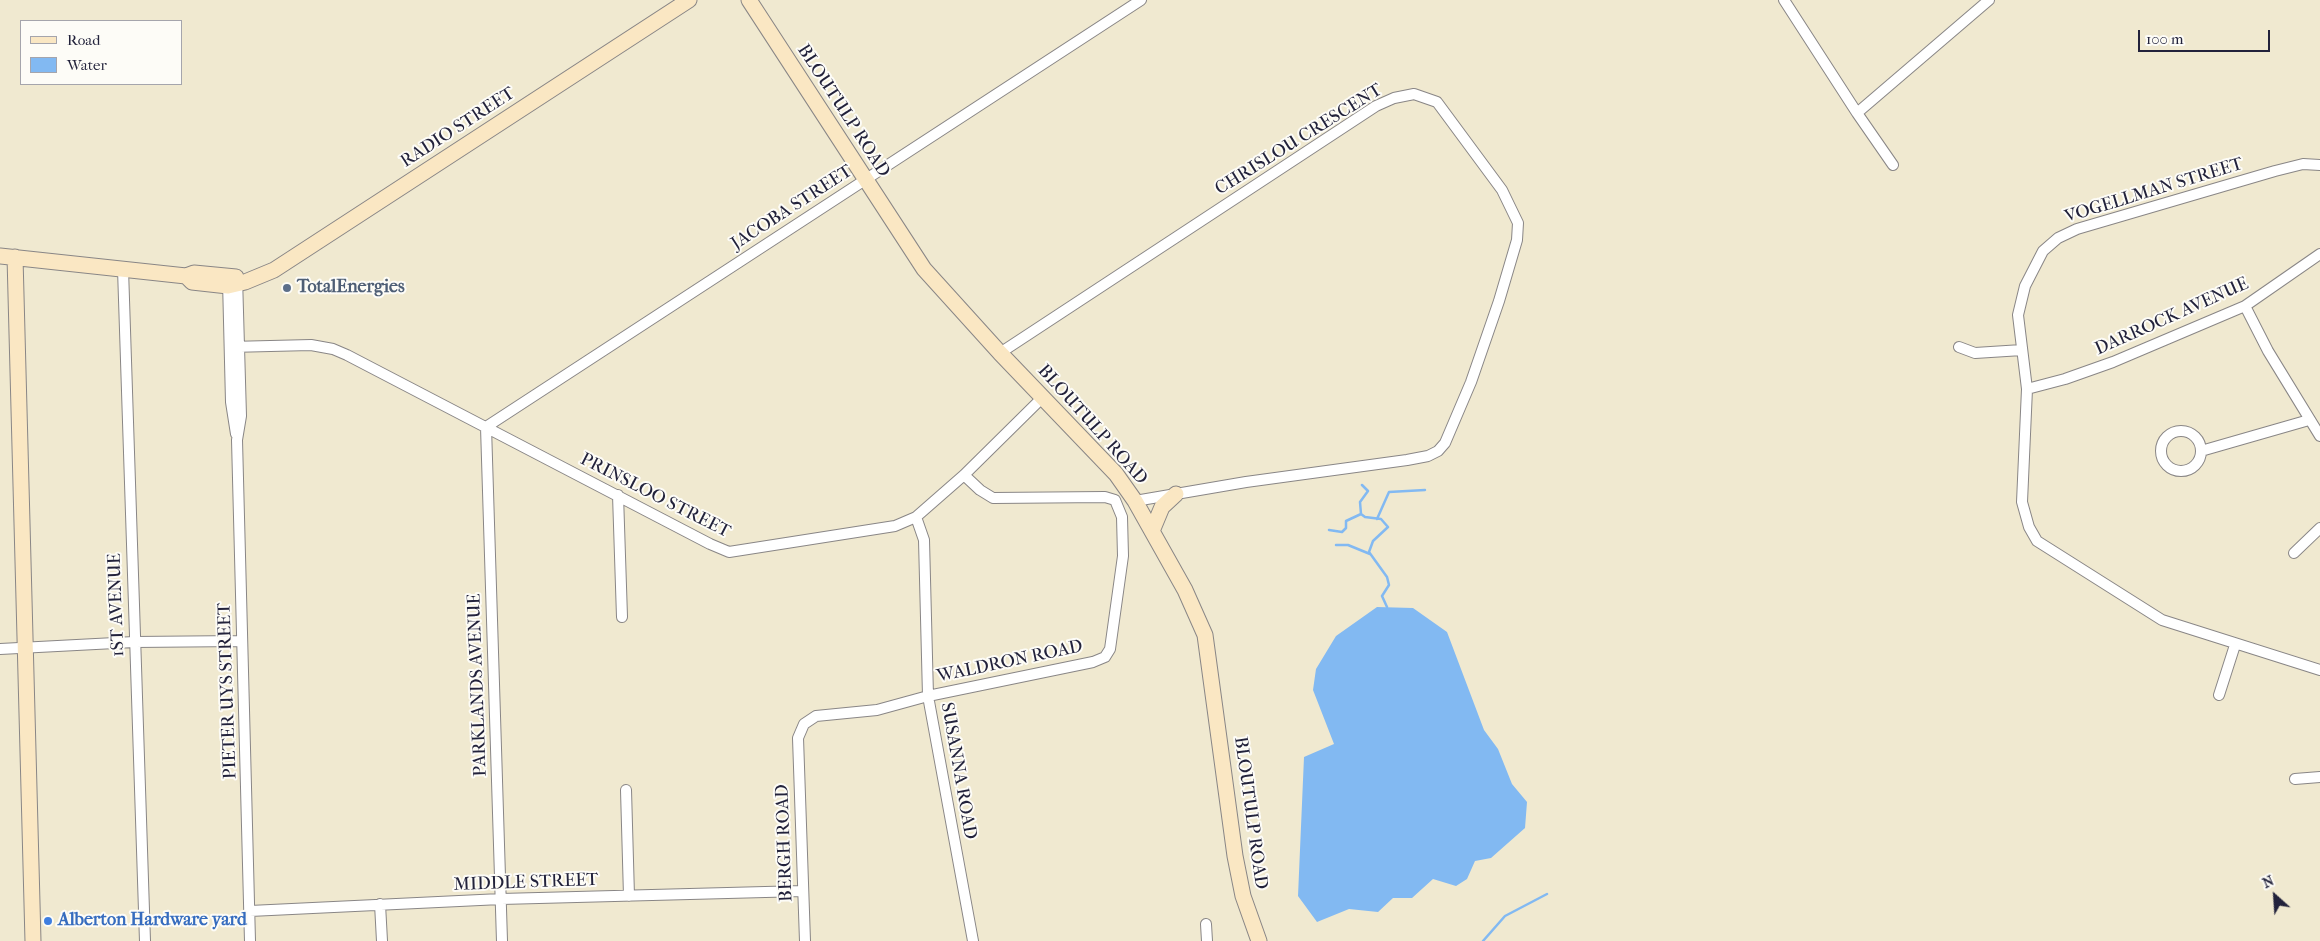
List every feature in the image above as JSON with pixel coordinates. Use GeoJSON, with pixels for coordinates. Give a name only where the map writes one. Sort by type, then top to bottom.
{"type":"FeatureCollection","features":[{"type":"Feature","properties":{"kind":"street","name":"RADIO STREET"},"geometry":{"type":"LineString","coordinates":[[235,281],[274,270],[689,0]]}},
{"type":"Feature","properties":{"kind":"street","name":"BLOUTULP ROAD"},"geometry":{"type":"LineString","coordinates":[[749,0],[924,269],[1000,353],[1116,474],[1135,501],[1190,598],[1205,635],[1238,871],[1258,941]]}},
{"type":"Feature","properties":{"kind":"street","name":"JACOBA STREET"},"geometry":{"type":"LineString","coordinates":[[486,427],[1140,0]]}},
{"type":"Feature","properties":{"kind":"street"},"geometry":{"type":"LineString","coordinates":[[1784,0],[1857,114],[1893,165]]}},
{"type":"Feature","properties":{"kind":"street"},"geometry":{"type":"LineString","coordinates":[[1857,114],[1989,0]]}},
{"type":"Feature","properties":{"kind":"street","name":"CHRISLOU CRESCENT"},"geometry":{"type":"LineString","coordinates":[[1000,353],[1376,106],[1394,98],[1414,94],[1437,102],[1502,190],[1518,223],[1516,240],[1499,301],[1471,382],[1445,443],[1438,451],[1414,459],[1246,482],[1135,501]]}},
{"type":"Feature","properties":{"kind":"street","name":"VOGELLMAN STREET"},"geometry":{"type":"LineString","coordinates":[[2320,165],[2303,164],[2276,171],[2077,229],[2058,238],[2043,251],[2025,286],[2018,315],[2027,389],[2022,502],[2028,527],[2037,541],[2153,615],[2188,630],[2320,670]]}},
{"type":"Feature","properties":{"kind":"street","name":"DARROCK AVENUE"},"geometry":{"type":"LineString","coordinates":[[2027,389],[2066,379],[2113,362],[2245,306],[2320,254]]}},
{"type":"Feature","properties":{"kind":"street"},"geometry":{"type":"LineString","coordinates":[[33,941],[25,648],[7,256],[186,276],[194,273],[235,281]]}},
{"type":"Feature","properties":{"kind":"street","name":"1ST AVENUE"},"geometry":{"type":"LineString","coordinates":[[123,269],[145,941]]}},
{"type":"Feature","properties":{"kind":"street","name":"PIETER UYS STREET"},"geometry":{"type":"LineString","coordinates":[[235,281],[235,347],[241,416],[237,440],[250,941]]}},
{"type":"Feature","properties":{"kind":"street"},"geometry":{"type":"LineString","coordinates":[[2245,306],[2268,351],[2320,436]]}},
{"type":"Feature","properties":{"kind":"street","name":"PRINSLOO STREET"},"geometry":{"type":"LineString","coordinates":[[235,347],[311,346],[333,349],[710,544],[729,552],[895,526],[916,517],[964,475],[1043,397]]}},
{"type":"Feature","properties":{"kind":"street"},"geometry":{"type":"LineString","coordinates":[[1959,347],[1975,353],[2022,350]]}},
{"type":"Feature","properties":{"kind":"street"},"geometry":{"type":"LineString","coordinates":[[2201,451],[2309,420]]}},
{"type":"Feature","properties":{"kind":"street","name":"PARKLANDS AVENUE"},"geometry":{"type":"LineString","coordinates":[[486,427],[502,941]]}},
{"type":"Feature","properties":{"kind":"street"},"geometry":{"type":"LineString","coordinates":[[2181,431],[2196,437],[2201,451],[2195,465],[2181,471],[2167,465],[2161,451],[2167,437],[2181,431]]}},
{"type":"Feature","properties":{"kind":"street","name":"WALDRON ROAD"},"geometry":{"type":"LineString","coordinates":[[798,743],[801,728],[816,716],[867,712],[928,696],[1093,662],[1105,656],[1110,650],[1122,574],[1122,517],[1118,505],[1110,498],[993,498],[980,490],[964,475]]}},
{"type":"Feature","properties":{"kind":"street"},"geometry":{"type":"LineString","coordinates":[[1152,531],[1162,507],[1176,494]]}},
{"type":"Feature","properties":{"kind":"street"},"geometry":{"type":"LineString","coordinates":[[618,495],[622,616]]}},
{"type":"Feature","properties":{"kind":"street","name":"SUSANNA ROAD"},"geometry":{"type":"LineString","coordinates":[[916,517],[923,536],[928,696],[973,941]]}},
{"type":"Feature","properties":{"kind":"street"},"geometry":{"type":"LineString","coordinates":[[2294,552],[2320,528]]}},
{"type":"Feature","properties":{"kind":"street"},"geometry":{"type":"LineString","coordinates":[[0,649],[134,642],[242,642]]}},
{"type":"Feature","properties":{"kind":"street"},"geometry":{"type":"LineString","coordinates":[[2219,696],[2235,645]]}},
{"type":"Feature","properties":{"kind":"street","name":"BERGH ROAD"},"geometry":{"type":"LineString","coordinates":[[798,743],[804,941]]}},
{"type":"Feature","properties":{"kind":"street"},"geometry":{"type":"LineString","coordinates":[[2295,779],[2320,777]]}},
{"type":"Feature","properties":{"kind":"street"},"geometry":{"type":"LineString","coordinates":[[626,790],[629,896]]}},
{"type":"Feature","properties":{"kind":"street","name":"MIDDLE STREET"},"geometry":{"type":"LineString","coordinates":[[250,911],[501,899],[803,891]]}},
{"type":"Feature","properties":{"kind":"street"},"geometry":{"type":"LineString","coordinates":[[380,904],[382,941]]}},
{"type":"Feature","properties":{"kind":"street"},"geometry":{"type":"LineString","coordinates":[[1206,924],[1207,941]]}},
{"type":"Feature","properties":{"kind":"water"},"geometry":{"type":"Polygon","coordinates":[[[1377,607],[1413,608],[1447,632],[1484,730],[1498,749],[1512,784],[1527,802],[1525,828],[1491,858],[1475,861],[1467,879],[1456,886],[1433,879],[1412,898],[1393,898],[1378,912],[1349,909],[1317,922],[1298,896],[1304,757],[1334,744],[1313,690],[1316,669],[1336,636],[1377,607]]]}},
{"type":"Feature","properties":{"kind":"waterway"},"geometry":{"type":"LineString","coordinates":[[1362,485],[1368,491],[1360,502],[1361,514],[1365,517],[1381,519],[1388,527],[1373,541],[1369,552],[1387,577],[1389,585],[1382,596],[1387,607]]}},
{"type":"Feature","properties":{"kind":"waterway"},"geometry":{"type":"LineString","coordinates":[[1377,519],[1389,492],[1425,490]]}},
{"type":"Feature","properties":{"kind":"waterway"},"geometry":{"type":"LineString","coordinates":[[1329,530],[1342,532],[1346,528],[1346,521],[1361,514]]}},
{"type":"Feature","properties":{"kind":"waterway"},"geometry":{"type":"LineString","coordinates":[[1336,545],[1348,545],[1370,554]]}},
{"type":"Feature","properties":{"kind":"waterway"},"geometry":{"type":"LineString","coordinates":[[1483,941],[1505,916],[1547,894]]}},
{"type":"Feature","properties":{"kind":"place","name":"TotalEnergies"},"geometry":{"type":"Point","coordinates":[287,288]}},
{"type":"Feature","properties":{"kind":"place","name":"Alberton Hardware yard"},"geometry":{"type":"Point","coordinates":[48,921]}}]}
